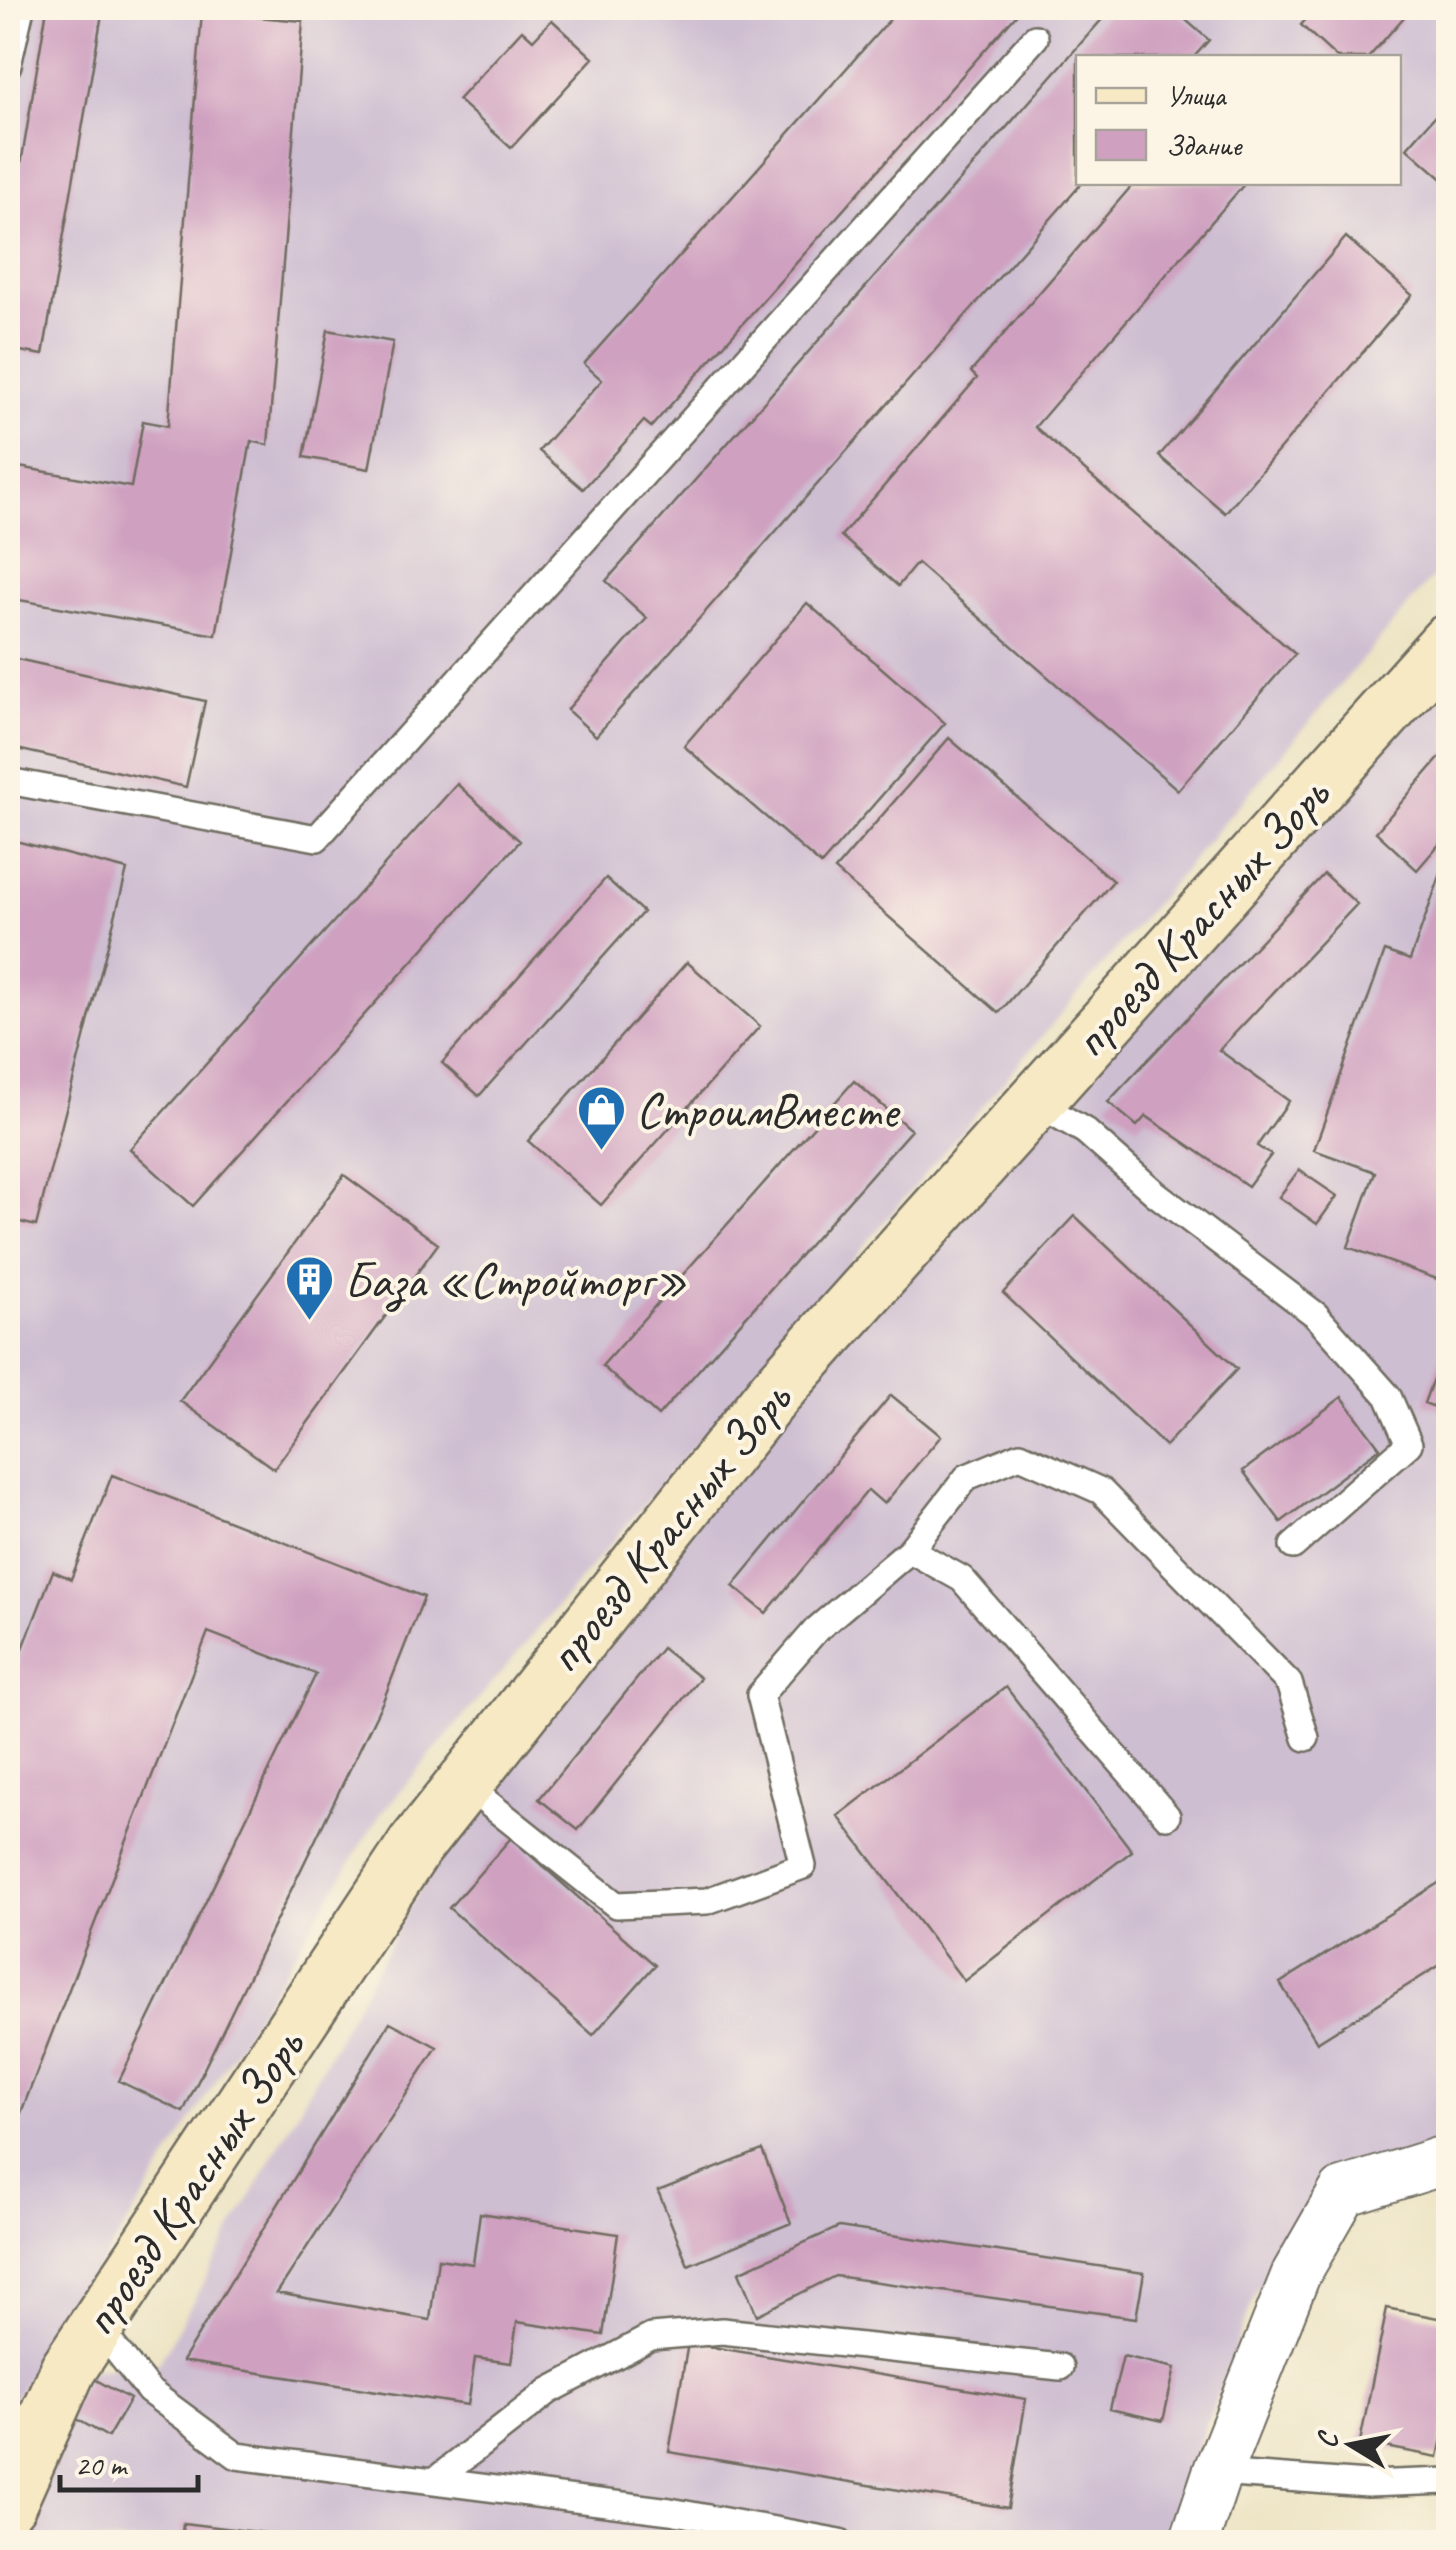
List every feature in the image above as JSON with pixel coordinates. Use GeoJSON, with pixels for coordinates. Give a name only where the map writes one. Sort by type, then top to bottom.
{"type":"FeatureCollection","features":[{"type":"Feature","properties":{"kind":"street","name":"проезд Красных Зорь"},"geometry":{"type":"LineString","coordinates":[[8,2504],[68,2369],[414,1846],[775,1392],[1448,642]]}},
{"type":"Feature","properties":{"kind":"street"},"geometry":{"type":"LineString","coordinates":[[1194,2542],[1217,2473],[1296,2274],[1343,2192],[1448,2159]]}},
{"type":"Feature","properties":{"kind":"lane"},"geometry":{"type":"LineString","coordinates":[[8,65],[21,8]]}},
{"type":"Feature","properties":{"kind":"lane"},"geometry":{"type":"LineString","coordinates":[[8,780],[316,838],[1035,38]]}},
{"type":"Feature","properties":{"kind":"lane"},"geometry":{"type":"LineString","coordinates":[[1034,1102],[1086,1131],[1154,1193],[1316,1315],[1388,1396],[1410,1444],[1293,1546]]}},
{"type":"Feature","properties":{"kind":"lane"},"geometry":{"type":"LineString","coordinates":[[464,1784],[616,1905],[707,1901],[803,1866],[760,1695],[816,1630],[910,1550],[967,1477],[1020,1454],[1101,1490],[1289,1683],[1306,1738]]}},
{"type":"Feature","properties":{"kind":"lane"},"geometry":{"type":"LineString","coordinates":[[910,1550],[962,1579],[1167,1816]]}},
{"type":"Feature","properties":{"kind":"lane"},"geometry":{"type":"LineString","coordinates":[[97,2326],[149,2391],[237,2456],[670,2511],[840,2542]]}},
{"type":"Feature","properties":{"kind":"lane"},"geometry":{"type":"LineString","coordinates":[[434,2481],[550,2390],[651,2337],[722,2331],[1060,2367]]}},
{"type":"Feature","properties":{"kind":"lane"},"geometry":{"type":"LineString","coordinates":[[1217,2473],[1367,2484],[1448,2481]]}},
{"type":"Feature","properties":{"kind":"shaded area"},"geometry":{"type":"Polygon","coordinates":[[[8,8],[1448,8],[1448,559],[380,1815],[8,2409],[8,8]]]}},
{"type":"Feature","properties":{"kind":"shaded area"},"geometry":{"type":"Polygon","coordinates":[[[1448,647],[1448,2154],[1339,2188],[1257,2290],[1162,2542],[29,2542],[40,2458],[73,2371],[159,2363],[431,1869],[779,1395],[1448,647]]]}},
{"type":"Feature","properties":{"kind":"building"},"geometry":{"type":"Polygon","coordinates":[[[47,8],[103,8],[43,355],[8,349],[8,242],[47,8]]]}},
{"type":"Feature","properties":{"kind":"building"},"geometry":{"type":"Polygon","coordinates":[[[900,8],[1022,8],[651,427],[644,421],[583,489],[539,451],[602,380],[584,364],[900,8]]]}},
{"type":"Feature","properties":{"kind":"building"},"geometry":{"type":"Polygon","coordinates":[[[1112,8],[1172,8],[1209,40],[1196,55],[1076,55],[1076,185],[1080,185],[596,736],[567,710],[647,618],[606,581],[1112,8]]]}},
{"type":"Feature","properties":{"kind":"building"},"geometry":{"type":"Polygon","coordinates":[[[1316,8],[1412,8],[1371,55],[1334,55],[1301,25],[1316,8]]]}},
{"type":"Feature","properties":{"kind":"building"},"geometry":{"type":"Polygon","coordinates":[[[202,12],[303,21],[268,445],[251,441],[216,635],[8,598],[8,465],[131,487],[143,421],[168,426],[202,12]]]}},
{"type":"Feature","properties":{"kind":"building"},"geometry":{"type":"Polygon","coordinates":[[[552,20],[593,58],[511,148],[458,100],[522,30],[533,40],[552,20]]]}},
{"type":"Feature","properties":{"kind":"building"},"geometry":{"type":"Polygon","coordinates":[[[1448,101],[1448,184],[1407,148],[1448,101]]]}},
{"type":"Feature","properties":{"kind":"building"},"geometry":{"type":"Polygon","coordinates":[[[1132,185],[1243,185],[1035,427],[1295,654],[1178,790],[917,563],[898,586],[841,536],[977,378],[971,372],[1132,185]]]}},
{"type":"Feature","properties":{"kind":"building"},"geometry":{"type":"Polygon","coordinates":[[[1346,237],[1412,295],[1225,513],[1159,456],[1346,237]]]}},
{"type":"Feature","properties":{"kind":"building"},"geometry":{"type":"Polygon","coordinates":[[[328,330],[393,342],[369,469],[304,457],[328,330]]]}},
{"type":"Feature","properties":{"kind":"building"},"geometry":{"type":"Polygon","coordinates":[[[807,603],[945,723],[821,865],[684,746],[807,603]]]}},
{"type":"Feature","properties":{"kind":"building"},"geometry":{"type":"Polygon","coordinates":[[[8,657],[205,701],[186,787],[8,747],[8,657]]]}},
{"type":"Feature","properties":{"kind":"building"},"geometry":{"type":"Polygon","coordinates":[[[949,738],[1113,881],[999,1013],[835,870],[949,738]]]}},
{"type":"Feature","properties":{"kind":"building"},"geometry":{"type":"Polygon","coordinates":[[[1448,748],[1448,834],[1417,870],[1376,832],[1448,748]]]}},
{"type":"Feature","properties":{"kind":"building"},"geometry":{"type":"Polygon","coordinates":[[[457,784],[520,841],[193,1206],[130,1149],[457,784]]]}},
{"type":"Feature","properties":{"kind":"building"},"geometry":{"type":"Polygon","coordinates":[[[8,839],[127,870],[36,1226],[8,1219],[8,839]]]}},
{"type":"Feature","properties":{"kind":"building"},"geometry":{"type":"Polygon","coordinates":[[[1448,854],[1448,1283],[1348,1247],[1375,1172],[1314,1150],[1385,951],[1410,960],[1448,854]]]}},
{"type":"Feature","properties":{"kind":"building"},"geometry":{"type":"Polygon","coordinates":[[[1324,874],[1357,904],[1219,1050],[1289,1101],[1257,1146],[1271,1155],[1248,1186],[1146,1116],[1137,1126],[1108,1102],[1324,874]]]}},
{"type":"Feature","properties":{"kind":"building"},"geometry":{"type":"Polygon","coordinates":[[[606,878],[643,912],[479,1096],[442,1063],[606,878]]]}},
{"type":"Feature","properties":{"kind":"building"},"geometry":{"type":"Polygon","coordinates":[[[687,962],[760,1026],[601,1205],[528,1141],[687,962]]]}},
{"type":"Feature","properties":{"kind":"building"},"geometry":{"type":"Polygon","coordinates":[[[854,1081],[911,1130],[658,1416],[602,1366],[854,1081]]]}},
{"type":"Feature","properties":{"kind":"building"},"geometry":{"type":"Polygon","coordinates":[[[1299,1170],[1337,1196],[1317,1224],[1279,1197],[1299,1170]]]}},
{"type":"Feature","properties":{"kind":"building","name":"База «Стройторг»"},"geometry":{"type":"Polygon","coordinates":[[[344,1175],[438,1244],[274,1469],[180,1401],[344,1175]]]}},
{"type":"Feature","properties":{"kind":"building"},"geometry":{"type":"Polygon","coordinates":[[[1075,1216],[1237,1369],[1165,1446],[1003,1293],[1075,1216]]]}},
{"type":"Feature","properties":{"kind":"building"},"geometry":{"type":"Polygon","coordinates":[[[1448,1338],[1448,1412],[1424,1403],[1448,1338]]]}},
{"type":"Feature","properties":{"kind":"building"},"geometry":{"type":"Polygon","coordinates":[[[891,1395],[941,1436],[884,1504],[868,1490],[766,1613],[733,1586],[891,1395]]]}},
{"type":"Feature","properties":{"kind":"building"},"geometry":{"type":"Polygon","coordinates":[[[1342,1397],[1380,1448],[1281,1522],[1243,1471],[1342,1397]]]}},
{"type":"Feature","properties":{"kind":"building"},"geometry":{"type":"Polygon","coordinates":[[[112,1475],[424,1597],[383,1701],[183,2112],[119,2081],[316,1674],[208,1632],[8,2146],[8,1687],[53,1571],[71,1579],[112,1475]]]}},
{"type":"Feature","properties":{"kind":"building"},"geometry":{"type":"Polygon","coordinates":[[[662,1648],[700,1678],[578,1830],[539,1799],[662,1648]]]}},
{"type":"Feature","properties":{"kind":"building"},"geometry":{"type":"Polygon","coordinates":[[[1006,1687],[1132,1851],[964,1981],[838,1816],[1006,1687]]]}},
{"type":"Feature","properties":{"kind":"building"},"geometry":{"type":"Polygon","coordinates":[[[511,1838],[655,1965],[593,2035],[449,1908],[511,1838]]]}},
{"type":"Feature","properties":{"kind":"building"},"geometry":{"type":"Polygon","coordinates":[[[1448,1877],[1448,1960],[1317,2042],[1280,1983],[1448,1877]]]}},
{"type":"Feature","properties":{"kind":"building"},"geometry":{"type":"Polygon","coordinates":[[[390,2022],[437,2047],[277,2293],[430,2320],[438,2259],[473,2264],[480,2213],[618,2234],[603,2335],[517,2322],[511,2363],[475,2358],[468,2405],[182,2361],[390,2022]]]}},
{"type":"Feature","properties":{"kind":"building"},"geometry":{"type":"Polygon","coordinates":[[[762,2150],[791,2223],[688,2265],[658,2191],[762,2150]]]}},
{"type":"Feature","properties":{"kind":"building"},"geometry":{"type":"Polygon","coordinates":[[[839,2227],[1144,2273],[1136,2318],[835,2276],[757,2315],[739,2272],[839,2227]]]}},
{"type":"Feature","properties":{"kind":"building"},"geometry":{"type":"Polygon","coordinates":[[[1387,2308],[1448,2320],[1448,2425],[1445,2424],[1438,2457],[1360,2442],[1387,2308]]]}},
{"type":"Feature","properties":{"kind":"building"},"geometry":{"type":"Polygon","coordinates":[[[688,2343],[1026,2399],[1008,2508],[669,2452],[688,2343]]]}},
{"type":"Feature","properties":{"kind":"building"},"geometry":{"type":"Polygon","coordinates":[[[1123,2356],[1175,2368],[1163,2421],[1110,2409],[1123,2356]]]}},
{"type":"Feature","properties":{"kind":"building"},"geometry":{"type":"Polygon","coordinates":[[[89,2376],[130,2399],[108,2437],[68,2414],[89,2376]]]}},
{"type":"Feature","properties":{"kind":"building"},"geometry":{"type":"Polygon","coordinates":[[[183,2523],[322,2540],[322,2542],[181,2542],[183,2523]]]}},
{"type":"Feature","properties":{"kind":"place","name":"СтроимВместе"},"geometry":{"type":"Point","coordinates":[601,1152]}},
{"type":"Feature","properties":{"kind":"place","name":"База «Стройторг»"},"geometry":{"type":"Point","coordinates":[309,1322]}}]}
